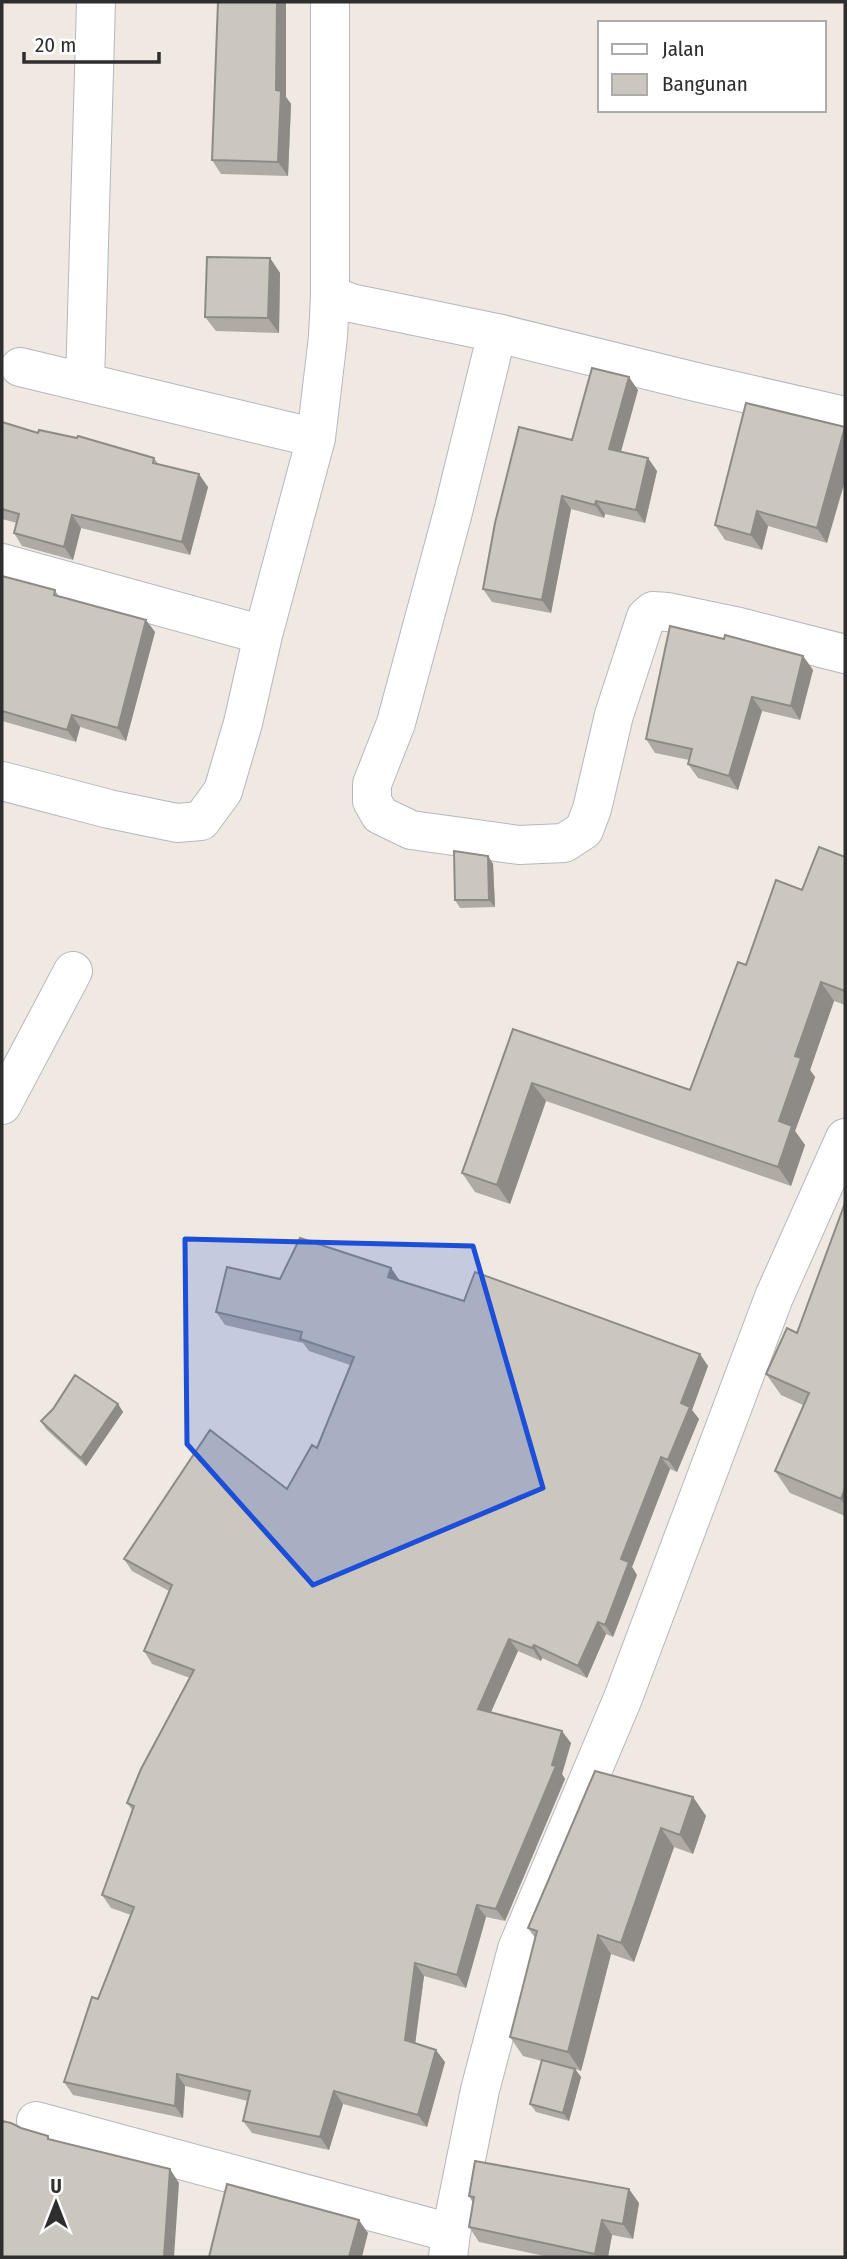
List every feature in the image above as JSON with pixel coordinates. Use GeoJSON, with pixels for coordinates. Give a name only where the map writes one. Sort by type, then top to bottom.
{"type":"FeatureCollection","features":[{"type":"Feature","properties":{"kind":"street"},"geometry":{"type":"LineString","coordinates":[[85,382],[96,2]]}},
{"type":"Feature","properties":{"kind":"street"},"geometry":{"type":"LineString","coordinates":[[2,781],[177,823],[201,821],[223,791],[316,438],[328,337],[330,295],[330,2]]}},
{"type":"Feature","properties":{"kind":"street"},"geometry":{"type":"LineString","coordinates":[[330,295],[351,303],[497,333],[845,416]]}},
{"type":"Feature","properties":{"kind":"street"},"geometry":{"type":"LineString","coordinates":[[497,333],[453,512],[396,723],[372,784],[372,801],[380,816],[411,830],[519,845],[564,843],[584,830],[592,809],[614,715],[646,617],[653,611],[735,626],[845,654]]}},
{"type":"Feature","properties":{"kind":"street"},"geometry":{"type":"LineString","coordinates":[[20,367],[316,438]]}},
{"type":"Feature","properties":{"kind":"street"},"geometry":{"type":"LineString","coordinates":[[2,563],[263,635]]}},
{"type":"Feature","properties":{"kind":"street"},"geometry":{"type":"LineString","coordinates":[[2,1105],[73,971]]}},
{"type":"Feature","properties":{"kind":"street"},"geometry":{"type":"LineString","coordinates":[[36,2121],[449,2245],[480,2090],[517,1949],[622,1698],[774,1297],[845,1138]]}},
{"type":"Feature","properties":{"kind":"highlighted area"},"geometry":{"type":"Polygon","coordinates":[[[185,1239],[473,1246],[543,1488],[313,1585],[187,1444],[185,1239]]]}},
{"type":"Feature","properties":{"kind":"building"},"geometry":{"type":"Polygon","coordinates":[[[218,2],[277,2],[276,90],[281,91],[278,162],[212,160],[218,2]]]}},
{"type":"Feature","properties":{"kind":"building"},"geometry":{"type":"Polygon","coordinates":[[[207,257],[270,258],[268,318],[205,317],[207,257]]]}},
{"type":"Feature","properties":{"kind":"building"},"geometry":{"type":"Polygon","coordinates":[[[592,368],[629,377],[609,449],[648,458],[636,510],[596,501],[595,505],[562,496],[542,600],[483,589],[495,523],[519,427],[572,440],[592,368]]]}},
{"type":"Feature","properties":{"kind":"building"},"geometry":{"type":"Polygon","coordinates":[[[746,403],[845,427],[817,528],[757,511],[751,535],[715,525],[746,403]]]}},
{"type":"Feature","properties":{"kind":"building"},"geometry":{"type":"Polygon","coordinates":[[[2,422],[38,433],[39,430],[77,438],[78,436],[154,458],[153,463],[199,474],[182,542],[72,515],[64,547],[14,533],[19,514],[2,509],[2,422]]]}},
{"type":"Feature","properties":{"kind":"building"},"geometry":{"type":"Polygon","coordinates":[[[2,576],[55,590],[54,595],[146,620],[118,728],[72,715],[67,730],[2,711],[2,576]]]}},
{"type":"Feature","properties":{"kind":"building"},"geometry":{"type":"Polygon","coordinates":[[[670,626],[724,639],[725,635],[803,656],[791,706],[752,697],[729,776],[688,764],[692,749],[646,739],[670,626]]]}},
{"type":"Feature","properties":{"kind":"building"},"geometry":{"type":"Polygon","coordinates":[[[819,847],[845,857],[845,991],[821,982],[795,1056],[801,1058],[779,1121],[792,1126],[778,1167],[532,1083],[497,1185],[462,1173],[513,1029],[690,1090],[738,962],[746,965],[776,880],[802,890],[819,847]]]}},
{"type":"Feature","properties":{"kind":"building"},"geometry":{"type":"Polygon","coordinates":[[[454,851],[488,856],[489,900],[455,900],[454,851]]]}},
{"type":"Feature","properties":{"kind":"building"},"geometry":{"type":"Polygon","coordinates":[[[845,1203],[845,1488],[841,1499],[775,1471],[809,1393],[766,1374],[787,1328],[797,1333],[845,1203]]]}},
{"type":"Feature","properties":{"kind":"building"},"geometry":{"type":"Polygon","coordinates":[[[300,1238],[391,1268],[388,1277],[464,1301],[475,1272],[700,1354],[681,1403],[690,1407],[668,1460],[661,1457],[621,1559],[629,1562],[605,1625],[598,1622],[578,1666],[534,1645],[532,1648],[509,1639],[478,1709],[562,1731],[552,1765],[556,1766],[496,1909],[477,1905],[457,1975],[415,1963],[405,2040],[436,2050],[418,2115],[334,2091],[320,2137],[243,2121],[250,2091],[177,2074],[175,2106],[64,2082],[92,1997],[98,1999],[134,1907],[102,1895],[134,1806],[127,1803],[141,1769],[194,1670],[144,1651],[172,1585],[124,1559],[210,1430],[287,1489],[312,1445],[317,1448],[354,1357],[300,1339],[302,1332],[216,1312],[227,1267],[280,1279],[300,1238]]]}},
{"type":"Feature","properties":{"kind":"building"},"geometry":{"type":"Polygon","coordinates":[[[75,1375],[118,1404],[81,1458],[41,1421],[53,1409],[75,1375]]]}},
{"type":"Feature","properties":{"kind":"building"},"geometry":{"type":"Polygon","coordinates":[[[595,1771],[693,1797],[680,1835],[661,1828],[621,1943],[598,1935],[568,2052],[510,2037],[537,1931],[528,1928],[595,1771]]]}},
{"type":"Feature","properties":{"kind":"building"},"geometry":{"type":"Polygon","coordinates":[[[542,2060],[575,2069],[563,2113],[530,2104],[542,2060]]]}},
{"type":"Feature","properties":{"kind":"building"},"geometry":{"type":"Polygon","coordinates":[[[2,2121],[48,2136],[48,2139],[170,2169],[164,2257],[2,2257],[2,2121]]]}},
{"type":"Feature","properties":{"kind":"building"},"geometry":{"type":"Polygon","coordinates":[[[475,2161],[629,2189],[623,2224],[602,2220],[595,2254],[469,2227],[474,2197],[469,2196],[475,2161]]]}},
{"type":"Feature","properties":{"kind":"building"},"geometry":{"type":"Polygon","coordinates":[[[227,2184],[359,2220],[349,2257],[209,2257],[227,2184]]]}}]}
